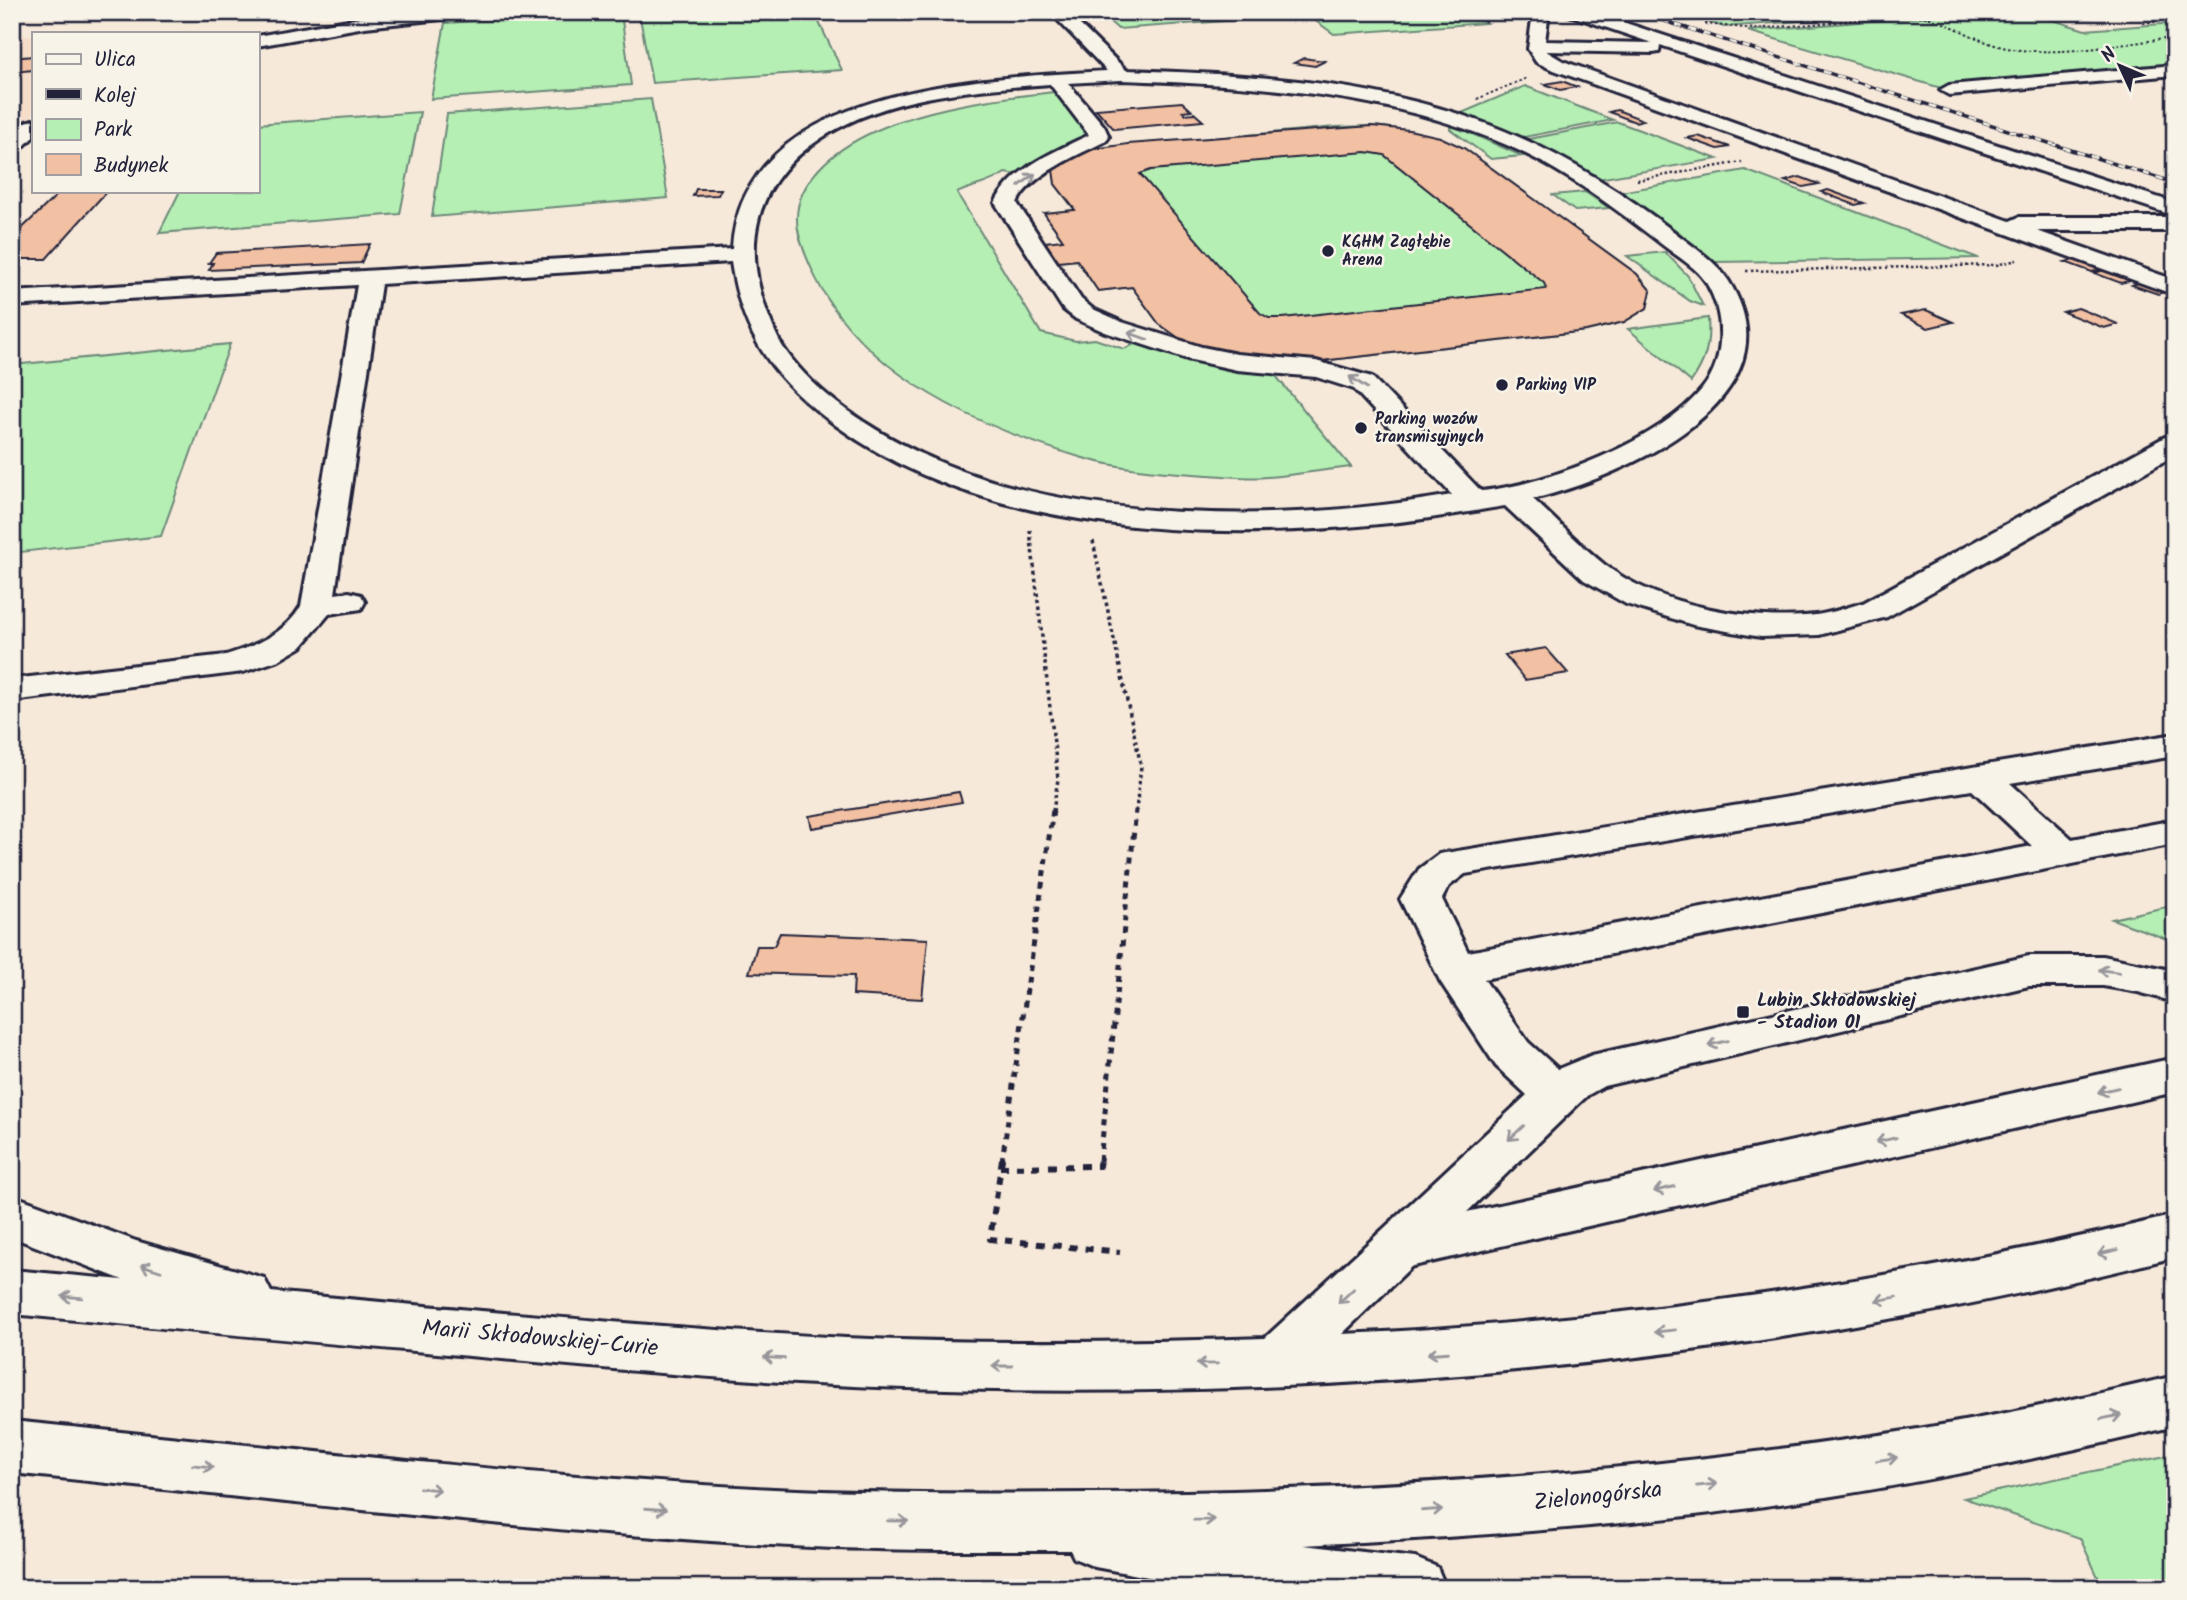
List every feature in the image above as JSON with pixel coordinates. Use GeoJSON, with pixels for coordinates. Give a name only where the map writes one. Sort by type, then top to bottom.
{"type":"FeatureCollection","features":[{"type":"Feature","properties":{"kind":"main road"},"geometry":{"type":"LineString","coordinates":[[259,41],[365,22],[460,12]]}},
{"type":"Feature","properties":{"kind":"main road"},"geometry":{"type":"LineString","coordinates":[[1058,12],[1121,75]]}},
{"type":"Feature","properties":{"kind":"main road"},"geometry":{"type":"LineString","coordinates":[[1541,12],[1536,49],[1542,58],[1626,50],[1669,54]]}},
{"type":"Feature","properties":{"kind":"main road"},"geometry":{"type":"LineString","coordinates":[[1575,12],[1669,54],[2175,210]]}},
{"type":"Feature","properties":{"kind":"main road"},"geometry":{"type":"LineString","coordinates":[[1559,57],[1794,153],[2175,288]]}},
{"type":"Feature","properties":{"kind":"main road"},"geometry":{"type":"LineString","coordinates":[[1559,57],[2052,224]]}},
{"type":"Feature","properties":{"kind":"main road"},"geometry":{"type":"LineString","coordinates":[[1949,90],[2175,70]]}},
{"type":"Feature","properties":{"kind":"main road"},"geometry":{"type":"LineString","coordinates":[[1121,75],[1217,78],[1329,89],[1441,115],[1516,141],[1598,186],[1711,272],[1731,313],[1733,343],[1726,373],[1704,406],[1652,442],[1585,472],[1512,496],[1389,514],[1269,520],[1155,517],[1027,499],[915,462],[849,423],[807,388],[773,352],[745,286],[740,255],[750,206],[775,164],[800,143],[835,124],[878,108],[936,93],[1055,79],[1121,75]]}},
{"type":"Feature","properties":{"kind":"main road"},"geometry":{"type":"LineString","coordinates":[[1055,79],[1097,130],[1099,137],[1049,162],[1011,192],[1006,203],[1072,304],[1100,322],[1195,354],[1240,362],[1318,367],[1363,383],[1474,500]]}},
{"type":"Feature","properties":{"kind":"main road"},"geometry":{"type":"LineString","coordinates":[[12,147],[32,127]]}},
{"type":"Feature","properties":{"kind":"main road"},"geometry":{"type":"LineString","coordinates":[[2082,206],[2135,224]]}},
{"type":"Feature","properties":{"kind":"main road"},"geometry":{"type":"LineString","coordinates":[[1992,224],[2175,224]]}},
{"type":"Feature","properties":{"kind":"main road"},"geometry":{"type":"LineString","coordinates":[[12,299],[740,255]]}},
{"type":"Feature","properties":{"kind":"main road"},"geometry":{"type":"LineString","coordinates":[[12,690],[231,665],[267,653],[289,640],[323,611],[368,361],[370,277]]}},
{"type":"Feature","properties":{"kind":"main road"},"geometry":{"type":"LineString","coordinates":[[1512,496],[1595,573],[1637,597],[1693,615],[1761,627],[1819,625],[1875,610],[2175,443]]}},
{"type":"Feature","properties":{"kind":"main road"},"geometry":{"type":"LineString","coordinates":[[12,669],[266,638],[323,611]]}},
{"type":"Feature","properties":{"kind":"main road"},"geometry":{"type":"LineString","coordinates":[[1556,1096],[1512,1054],[1455,970],[1421,899],[1433,878],[1453,863],[2175,745]]}},
{"type":"Feature","properties":{"kind":"main road"},"geometry":{"type":"LineString","coordinates":[[1981,777],[2064,853]]}},
{"type":"Feature","properties":{"kind":"main road"},"geometry":{"type":"LineString","coordinates":[[1455,970],[2175,832]]}},
{"type":"Feature","properties":{"kind":"main road"},"geometry":{"type":"LineString","coordinates":[[1276,1362],[1556,1096],[1571,1083],[1592,1072],[2029,971],[2074,967],[2118,972],[2175,987]]}},
{"type":"Feature","properties":{"kind":"main road"},"geometry":{"type":"LineString","coordinates":[[1395,1249],[2175,1075]]}},
{"type":"Feature","properties":{"kind":"main road"},"geometry":{"type":"LineString","coordinates":[[12,1215],[128,1260],[189,1280],[359,1323]]}},
{"type":"Feature","properties":{"kind":"main road"},"geometry":{"type":"LineString","coordinates":[[1276,1362],[1549,1344],[1732,1324],[1965,1284],[2175,1236]]}},
{"type":"Feature","properties":{"kind":"main road","name":"Marii Skłodowskiej-Curie"},"geometry":{"type":"LineString","coordinates":[[12,1292],[717,1354],[884,1363],[1070,1367],[1276,1362]]}},
{"type":"Feature","properties":{"kind":"main road","name":"Zielonogórska"},"geometry":{"type":"LineString","coordinates":[[1014,1523],[1371,1515],[1589,1498],[1751,1480],[1911,1456],[2043,1431],[2175,1401]]}},
{"type":"Feature","properties":{"kind":"main road"},"geometry":{"type":"LineString","coordinates":[[12,1447],[619,1506],[830,1519],[1014,1523],[1274,1571],[1415,1588]]}},
{"type":"Feature","properties":{"kind":"main road"},"geometry":{"type":"LineString","coordinates":[[12,1473],[135,1459]]}},
{"type":"Feature","properties":{"kind":"path"},"geometry":{"type":"LineString","coordinates":[[1699,22],[1736,30],[1915,15],[1948,22],[1995,45],[2032,51],[2175,38]]}},
{"type":"Feature","properties":{"kind":"path"},"geometry":{"type":"LineString","coordinates":[[2143,23],[2175,20]]}},
{"type":"Feature","properties":{"kind":"path"},"geometry":{"type":"LineString","coordinates":[[1441,115],[1559,57]]}},
{"type":"Feature","properties":{"kind":"path"},"geometry":{"type":"LineString","coordinates":[[1598,186],[1794,153]]}},
{"type":"Feature","properties":{"kind":"path"},"geometry":{"type":"LineString","coordinates":[[1711,272],[1996,265],[2063,249]]}},
{"type":"Feature","properties":{"kind":"path"},"geometry":{"type":"LineString","coordinates":[[1027,499],[1058,779],[990,1239],[1120,1252]]}},
{"type":"Feature","properties":{"kind":"path"},"geometry":{"type":"LineString","coordinates":[[1000,1167],[1098,1166],[1142,766],[1086,509]]}},
{"type":"Feature","properties":{"kind":"shaded area"},"geometry":{"type":"Polygon","coordinates":[[[32,35],[32,117],[12,132],[12,37],[32,35]]]}},
{"type":"Feature","properties":{"kind":"green space"},"geometry":{"type":"Polygon","coordinates":[[[639,12],[814,12],[842,70],[652,83],[639,12]]]}},
{"type":"Feature","properties":{"kind":"green space"},"geometry":{"type":"Polygon","coordinates":[[[1099,12],[1274,12],[1281,17],[1118,29],[1099,12]]]}},
{"type":"Feature","properties":{"kind":"green space"},"geometry":{"type":"Polygon","coordinates":[[[1303,12],[1467,12],[1486,23],[1334,34],[1303,12]]]}},
{"type":"Feature","properties":{"kind":"green space"},"geometry":{"type":"Polygon","coordinates":[[[1675,12],[1915,12],[1724,27],[1675,12]]]}},
{"type":"Feature","properties":{"kind":"green space"},"geometry":{"type":"Polygon","coordinates":[[[1981,12],[2027,12],[2085,30],[2175,23],[2175,67],[1941,88],[1748,31],[1981,12]]]}},
{"type":"Feature","properties":{"kind":"green space"},"geometry":{"type":"Polygon","coordinates":[[[621,13],[631,85],[431,99],[445,23],[621,13]]]}},
{"type":"Feature","properties":{"kind":"green space"},"geometry":{"type":"Polygon","coordinates":[[[1525,86],[1613,120],[1519,138],[1457,115],[1525,86]]]}},
{"type":"Feature","properties":{"kind":"green space"},"geometry":{"type":"Polygon","coordinates":[[[1054,92],[1085,130],[1085,138],[1040,159],[1019,175],[1005,173],[994,180],[957,193],[1041,333],[1076,341],[1095,339],[1124,349],[1139,342],[1204,363],[1271,370],[1351,467],[1245,478],[1146,470],[1083,458],[1002,430],[961,411],[923,390],[887,364],[855,335],[829,301],[809,263],[798,228],[799,201],[822,166],[848,145],[879,129],[915,117],[988,100],[1054,92]]]}},
{"type":"Feature","properties":{"kind":"green space"},"geometry":{"type":"Polygon","coordinates":[[[651,99],[668,198],[432,217],[447,114],[651,99]]]}},
{"type":"Feature","properties":{"kind":"green space"},"geometry":{"type":"Polygon","coordinates":[[[420,112],[400,214],[159,233],[180,192],[259,192],[259,124],[420,112]]]}},
{"type":"Feature","properties":{"kind":"green space"},"geometry":{"type":"Polygon","coordinates":[[[1618,122],[1717,159],[1598,179],[1524,140],[1618,122]]]}},
{"type":"Feature","properties":{"kind":"green space"},"geometry":{"type":"Polygon","coordinates":[[[1450,124],[1522,156],[1491,159],[1450,129],[1450,124]]]}},
{"type":"Feature","properties":{"kind":"green space","name":"KGHM Zagłębie Arena"},"geometry":{"type":"Polygon","coordinates":[[[1372,126],[1419,133],[1464,148],[1637,274],[1651,291],[1647,308],[1624,322],[1586,331],[1321,361],[1270,361],[1159,324],[1132,287],[1098,291],[1077,260],[1058,262],[1045,242],[1063,240],[1044,213],[1075,210],[1055,184],[1068,158],[1094,149],[1372,126]]]}},
{"type":"Feature","properties":{"kind":"green space"},"geometry":{"type":"Polygon","coordinates":[[[1745,170],[1979,258],[1714,262],[1676,230],[1620,192],[1745,170]]]}},
{"type":"Feature","properties":{"kind":"green space"},"geometry":{"type":"Polygon","coordinates":[[[1585,192],[1609,208],[1575,211],[1553,195],[1585,192]]]}},
{"type":"Feature","properties":{"kind":"green space"},"geometry":{"type":"Polygon","coordinates":[[[1665,252],[1688,276],[1703,306],[1690,301],[1627,256],[1665,252]]]}},
{"type":"Feature","properties":{"kind":"green space"},"geometry":{"type":"Polygon","coordinates":[[[1708,318],[1706,352],[1691,382],[1628,329],[1708,318]]]}},
{"type":"Feature","properties":{"kind":"green space"},"geometry":{"type":"Polygon","coordinates":[[[230,344],[161,536],[12,553],[12,365],[230,344]]]}},
{"type":"Feature","properties":{"kind":"green space"},"geometry":{"type":"Polygon","coordinates":[[[2175,905],[2175,942],[2112,919],[2175,905]]]}},
{"type":"Feature","properties":{"kind":"green space"},"geometry":{"type":"Polygon","coordinates":[[[2175,1454],[2175,1588],[2103,1588],[2080,1538],[1964,1498],[2175,1454]]]}},
{"type":"Feature","properties":{"kind":"building"},"geometry":{"type":"Polygon","coordinates":[[[2066,12],[2099,12],[2110,16],[2083,18],[2066,12]]]}},
{"type":"Feature","properties":{"kind":"building"},"geometry":{"type":"Polygon","coordinates":[[[32,56],[32,70],[12,72],[12,58],[32,56]]]}},
{"type":"Feature","properties":{"kind":"building"},"geometry":{"type":"Polygon","coordinates":[[[1304,58],[1325,61],[1315,66],[1294,63],[1304,58]]]}},
{"type":"Feature","properties":{"kind":"building"},"geometry":{"type":"Polygon","coordinates":[[[1562,81],[1577,87],[1560,90],[1545,84],[1562,81]]]}},
{"type":"Feature","properties":{"kind":"building"},"geometry":{"type":"Polygon","coordinates":[[[1182,102],[1191,110],[1182,111],[1185,114],[1194,113],[1203,121],[1114,129],[1096,109],[1182,102]]]}},
{"type":"Feature","properties":{"kind":"building"},"geometry":{"type":"Polygon","coordinates":[[[1617,110],[1643,120],[1635,122],[1609,112],[1617,110]]]}},
{"type":"Feature","properties":{"kind":"building"},"geometry":{"type":"Polygon","coordinates":[[[1372,126],[1440,137],[1464,148],[1637,274],[1651,291],[1647,308],[1624,322],[1586,331],[1321,361],[1270,361],[1222,355],[1183,341],[1159,324],[1132,287],[1098,291],[1077,260],[1058,262],[1045,242],[1063,240],[1044,213],[1075,210],[1055,184],[1053,170],[1068,158],[1094,149],[1128,144],[1372,126]],[[1366,152],[1151,170],[1140,174],[1260,313],[1269,318],[1546,289],[1544,283],[1384,155],[1366,152]]]}},
{"type":"Feature","properties":{"kind":"building"},"geometry":{"type":"Polygon","coordinates":[[[1698,136],[1730,147],[1718,149],[1687,138],[1698,136]]]}},
{"type":"Feature","properties":{"kind":"building"},"geometry":{"type":"Polygon","coordinates":[[[1800,177],[1819,184],[1803,187],[1785,181],[1800,177]]]}},
{"type":"Feature","properties":{"kind":"building"},"geometry":{"type":"Polygon","coordinates":[[[696,189],[721,189],[718,195],[693,196],[696,189]]]}},
{"type":"Feature","properties":{"kind":"building"},"geometry":{"type":"Polygon","coordinates":[[[1828,190],[1864,203],[1855,205],[1821,192],[1828,190]]]}},
{"type":"Feature","properties":{"kind":"building"},"geometry":{"type":"Polygon","coordinates":[[[60,192],[106,192],[46,259],[12,259],[12,238],[60,192]]]}},
{"type":"Feature","properties":{"kind":"building"},"geometry":{"type":"Polygon","coordinates":[[[370,244],[361,263],[209,270],[213,263],[209,263],[216,253],[370,244]]]}},
{"type":"Feature","properties":{"kind":"building"},"geometry":{"type":"Polygon","coordinates":[[[2083,258],[2110,267],[2092,272],[2065,262],[2083,258]]]}},
{"type":"Feature","properties":{"kind":"building"},"geometry":{"type":"Polygon","coordinates":[[[2112,268],[2140,278],[2121,283],[2094,273],[2112,268]]]}},
{"type":"Feature","properties":{"kind":"building"},"geometry":{"type":"Polygon","coordinates":[[[2144,281],[2170,290],[2158,294],[2132,285],[2144,281]]]}},
{"type":"Feature","properties":{"kind":"building"},"geometry":{"type":"Polygon","coordinates":[[[2078,308],[2118,324],[2104,328],[2063,312],[2078,308]]]}},
{"type":"Feature","properties":{"kind":"building"},"geometry":{"type":"Polygon","coordinates":[[[1926,310],[1953,322],[1928,328],[1901,315],[1926,310]]]}},
{"type":"Feature","properties":{"kind":"building"},"geometry":{"type":"Polygon","coordinates":[[[1546,648],[1568,673],[1525,680],[1505,655],[1546,648]]]}},
{"type":"Feature","properties":{"kind":"building"},"geometry":{"type":"Polygon","coordinates":[[[959,792],[962,802],[812,828],[809,816],[959,792]]]}},
{"type":"Feature","properties":{"kind":"building"},"geometry":{"type":"Polygon","coordinates":[[[780,933],[928,939],[922,999],[853,995],[854,976],[749,973],[757,946],[774,946],[780,933]]]}},
{"type":"Feature","properties":{"kind":"railway"},"geometry":{"type":"LineString","coordinates":[[1636,12],[2175,183]]}},
{"type":"Feature","properties":{"kind":"place","name":"KGHM Zagłębie Arena"},"geometry":{"type":"Point","coordinates":[1328,251]}},
{"type":"Feature","properties":{"kind":"place","name":"Parking VIP"},"geometry":{"type":"Point","coordinates":[1502,385]}},
{"type":"Feature","properties":{"kind":"place","name":"Parking wozów transmisyjnych"},"geometry":{"type":"Point","coordinates":[1361,428]}},
{"type":"Feature","properties":{"kind":"place","name":"Lubin Skłodowskiej - Stadion 01"},"geometry":{"type":"Point","coordinates":[1743,1012]}}]}
